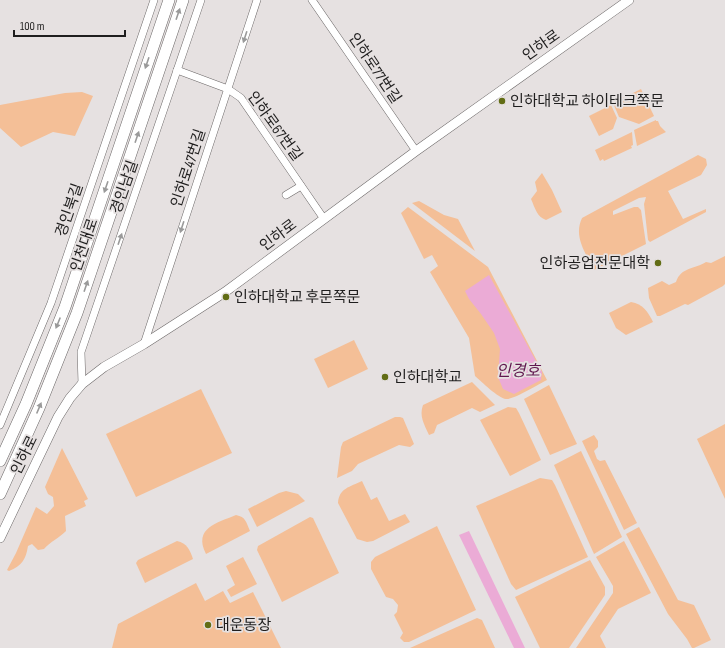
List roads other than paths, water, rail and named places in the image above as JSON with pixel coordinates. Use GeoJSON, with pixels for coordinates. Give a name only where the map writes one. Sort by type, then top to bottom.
{"type":"FeatureCollection","features":[{"type":"Feature","properties":{"kind":"highway","name":"인천대로"},"geometry":{"type":"LineString","coordinates":[[0,461],[26,404],[65,307],[169,0]]}},
{"type":"Feature","properties":{"kind":"highway","name":"인천대로"},"geometry":{"type":"LineString","coordinates":[[0,494],[39,408],[77,313],[183,0]]}},
{"type":"Feature","properties":{"kind":"main road","name":"인하로"},"geometry":{"type":"LineString","coordinates":[[0,538],[58,417],[70,398],[82,384],[104,367],[144,344],[225,292],[416,151],[629,0]]}},
{"type":"Feature","properties":{"kind":"street","name":"경인북길"},"geometry":{"type":"LineString","coordinates":[[0,425],[51,303],[154,0]]}},
{"type":"Feature","properties":{"kind":"street","name":"경인남길"},"geometry":{"type":"LineString","coordinates":[[82,384],[81,352],[201,0]]}},
{"type":"Feature","properties":{"kind":"street","name":"인하로47번길"},"geometry":{"type":"LineString","coordinates":[[144,344],[257,0]]}},
{"type":"Feature","properties":{"kind":"street","name":"인하로77번길"},"geometry":{"type":"LineString","coordinates":[[312,0],[416,151]]}},
{"type":"Feature","properties":{"kind":"street","name":"인하로67번길"},"geometry":{"type":"LineString","coordinates":[[177,70],[228,89],[241,98],[324,218]]}},
{"type":"Feature","properties":{"kind":"street"},"geometry":{"type":"LineString","coordinates":[[286,195],[301,186]]}},
{"type":"Feature","properties":{"kind":"water","name":"인경호"},"geometry":{"type":"Polygon","coordinates":[[[489,275],[542,372],[541,380],[514,394],[503,389],[498,377],[500,349],[494,333],[469,299],[465,291],[489,275]]]}},
{"type":"Feature","properties":{"kind":"water"},"geometry":{"type":"Polygon","coordinates":[[[469,531],[525,648],[514,648],[459,535],[469,531]]]}},
{"type":"Feature","properties":{"kind":"place","name":"인하대학교 하이테크쪽문"},"geometry":{"type":"Point","coordinates":[502,101]}},
{"type":"Feature","properties":{"kind":"place","name":"인하공업전문대학"},"geometry":{"type":"Point","coordinates":[658,263]}},
{"type":"Feature","properties":{"kind":"place","name":"인하대학교 후문쪽문"},"geometry":{"type":"Point","coordinates":[226,297]}},
{"type":"Feature","properties":{"kind":"place","name":"인하대학교"},"geometry":{"type":"Point","coordinates":[385,377]}},
{"type":"Feature","properties":{"kind":"place","name":"대운동장"},"geometry":{"type":"Point","coordinates":[208,625]}}]}
